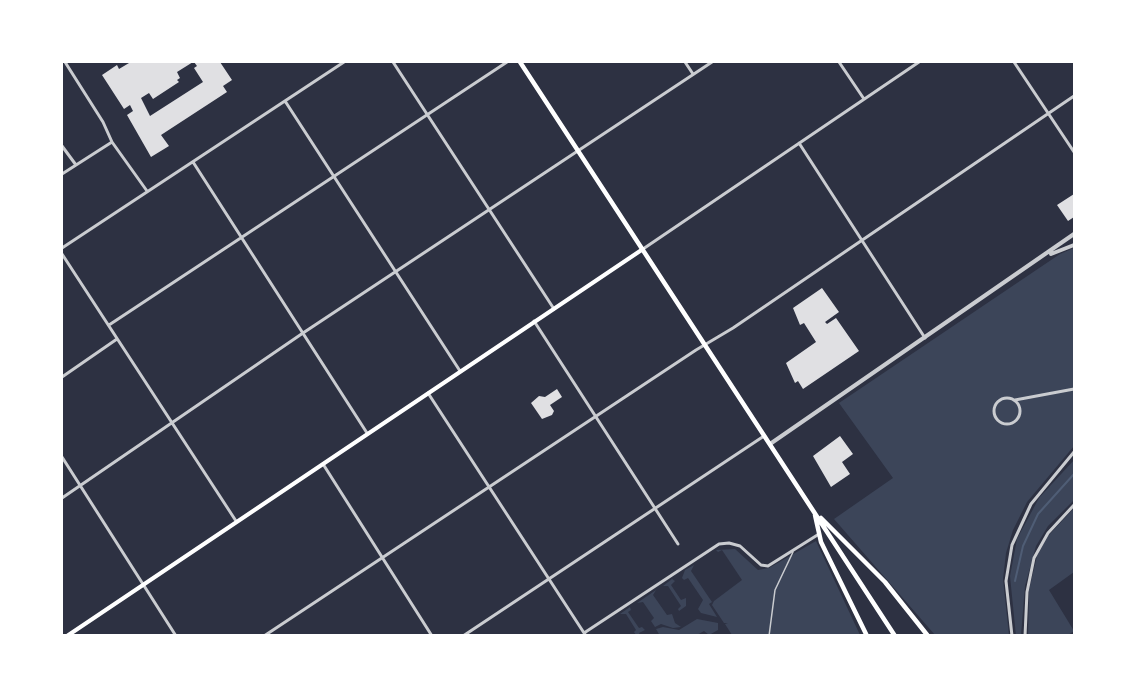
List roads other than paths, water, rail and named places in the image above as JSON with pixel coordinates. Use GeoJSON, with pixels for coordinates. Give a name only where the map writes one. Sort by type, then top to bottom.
{"type":"FeatureCollection","features":[{"type":"Feature","properties":{"kind":"main road"},"geometry":{"type":"LineString","coordinates":[[520,62],[895,636]]}},
{"type":"Feature","properties":{"kind":"main road"},"geometry":{"type":"LineString","coordinates":[[67,636],[643,249]]}},
{"type":"Feature","properties":{"kind":"main road"},"geometry":{"type":"LineString","coordinates":[[814,512],[819,534],[867,636]]}},
{"type":"Feature","properties":{"kind":"main road"},"geometry":{"type":"LineString","coordinates":[[814,512],[844,538],[885,582],[928,636]]}},
{"type":"Feature","properties":{"kind":"street"},"geometry":{"type":"LineString","coordinates":[[65,62],[103,122],[112,142],[147,191]]}},
{"type":"Feature","properties":{"kind":"street"},"geometry":{"type":"LineString","coordinates":[[62,248],[344,62]]}},
{"type":"Feature","properties":{"kind":"street"},"geometry":{"type":"LineString","coordinates":[[393,62],[554,309]]}},
{"type":"Feature","properties":{"kind":"street"},"geometry":{"type":"LineString","coordinates":[[109,325],[507,62]]}},
{"type":"Feature","properties":{"kind":"street"},"geometry":{"type":"LineString","coordinates":[[685,62],[693,74]]}},
{"type":"Feature","properties":{"kind":"street"},"geometry":{"type":"LineString","coordinates":[[62,498],[303,333],[712,62]]}},
{"type":"Feature","properties":{"kind":"street"},"geometry":{"type":"LineString","coordinates":[[839,62],[864,99]]}},
{"type":"Feature","properties":{"kind":"street"},"geometry":{"type":"LineString","coordinates":[[643,249],[919,62]]}},
{"type":"Feature","properties":{"kind":"street"},"geometry":{"type":"LineString","coordinates":[[1014,62],[1074,152]]}},
{"type":"Feature","properties":{"kind":"street"},"geometry":{"type":"LineString","coordinates":[[264,636],[863,240],[1074,96]]}},
{"type":"Feature","properties":{"kind":"street"},"geometry":{"type":"LineString","coordinates":[[285,101],[460,371]]}},
{"type":"Feature","properties":{"kind":"street"},"geometry":{"type":"LineString","coordinates":[[62,174],[112,142]]}},
{"type":"Feature","properties":{"kind":"street"},"geometry":{"type":"LineString","coordinates":[[799,143],[926,338]]}},
{"type":"Feature","properties":{"kind":"street"},"geometry":{"type":"LineString","coordinates":[[62,146],[76,165]]}},
{"type":"Feature","properties":{"kind":"street"},"geometry":{"type":"LineString","coordinates":[[193,162],[367,433]]}},
{"type":"Feature","properties":{"kind":"street"},"geometry":{"type":"LineString","coordinates":[[770,444],[1047,255],[1074,234]]}},
{"type":"Feature","properties":{"kind":"street"},"geometry":{"type":"LineString","coordinates":[[1047,255],[1074,245]]}},
{"type":"Feature","properties":{"kind":"street"},"geometry":{"type":"LineString","coordinates":[[62,254],[236,521]]}},
{"type":"Feature","properties":{"kind":"street"},"geometry":{"type":"LineString","coordinates":[[534,321],[678,544]]}},
{"type":"Feature","properties":{"kind":"street"},"geometry":{"type":"LineString","coordinates":[[62,377],[117,339]]}},
{"type":"Feature","properties":{"kind":"street"},"geometry":{"type":"LineString","coordinates":[[1016,400],[1021,412],[1017,420],[1010,424],[998,420],[994,413],[999,400],[1007,398],[1016,400],[1074,389]]}},
{"type":"Feature","properties":{"kind":"street"},"geometry":{"type":"LineString","coordinates":[[428,393],[585,634],[719,544],[729,543],[740,546],[764,566],[793,552],[819,534]]}},
{"type":"Feature","properties":{"kind":"street"},"geometry":{"type":"LineString","coordinates":[[463,636],[765,436]]}},
{"type":"Feature","properties":{"kind":"street"},"geometry":{"type":"LineString","coordinates":[[1012,636],[1006,581],[1012,545],[1031,504],[1074,452]]}},
{"type":"Feature","properties":{"kind":"street"},"geometry":{"type":"LineString","coordinates":[[62,457],[176,636]]}},
{"type":"Feature","properties":{"kind":"street"},"geometry":{"type":"LineString","coordinates":[[322,463],[432,636]]}},
{"type":"Feature","properties":{"kind":"street"},"geometry":{"type":"LineString","coordinates":[[1025,636],[1026,592],[1034,558],[1048,532],[1074,505]]}},
{"type":"Feature","properties":{"kind":"lane"},"geometry":{"type":"LineString","coordinates":[[770,636],[775,590],[793,552]]}},
{"type":"Feature","properties":{"kind":"waterway"},"geometry":{"type":"LineString","coordinates":[[1015,581],[1023,546],[1038,514],[1074,474]]}}]}
